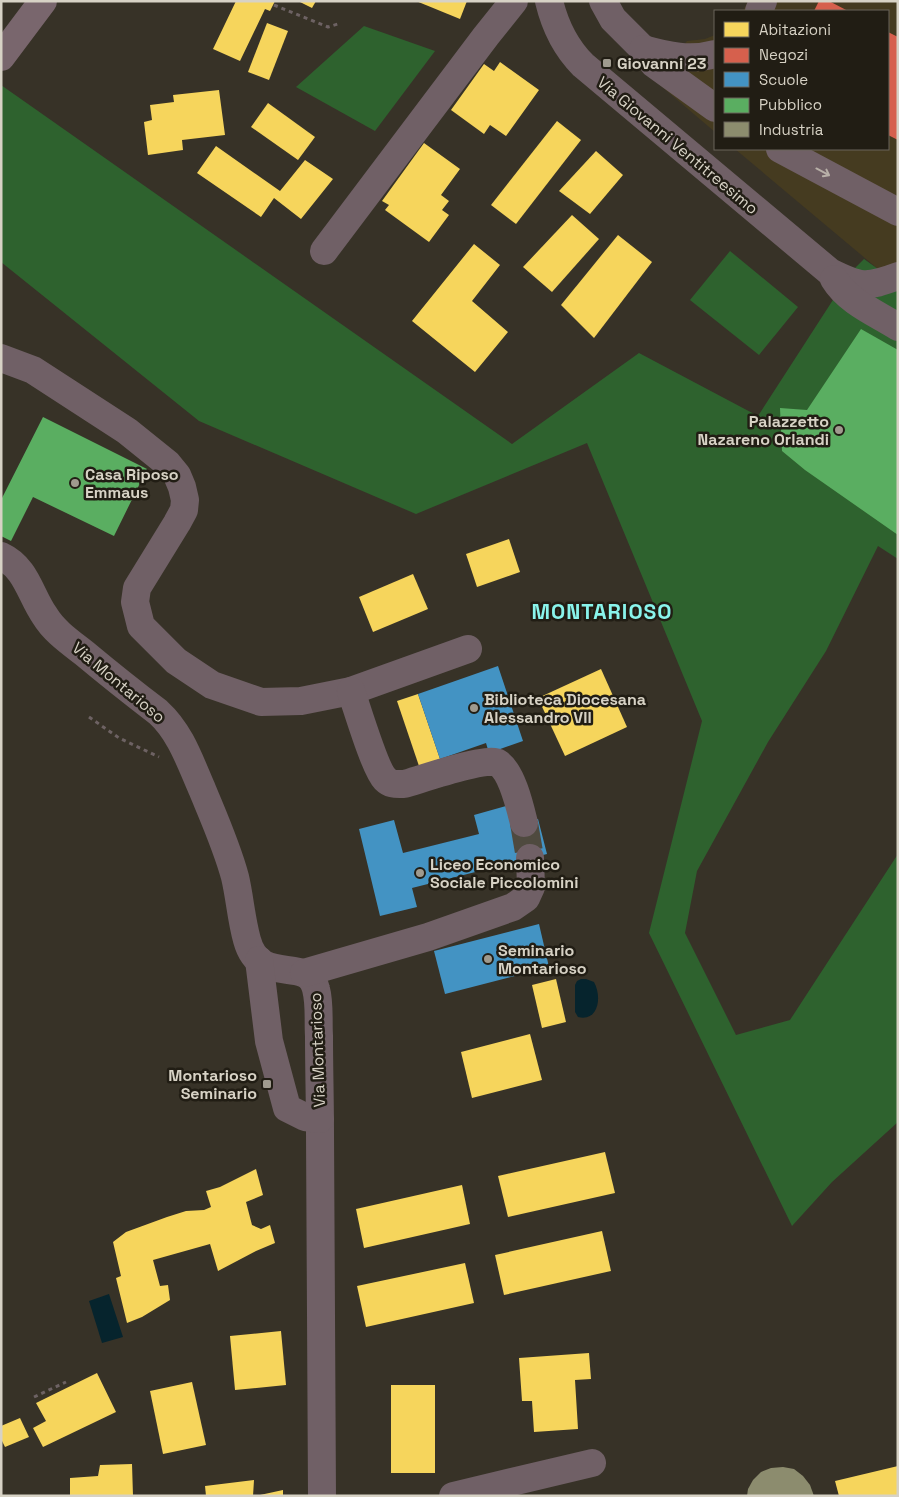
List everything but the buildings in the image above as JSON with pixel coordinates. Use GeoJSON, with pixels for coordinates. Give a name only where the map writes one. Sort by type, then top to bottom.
{"type":"FeatureCollection","features":[{"type":"Feature","properties":{"kind":"main road"},"geometry":{"type":"LineString","coordinates":[[1,57],[43,1]]}},
{"type":"Feature","properties":{"kind":"street"},"geometry":{"type":"LineString","coordinates":[[324,251],[480,43],[514,1]]}},
{"type":"Feature","properties":{"kind":"street","name":"Via Giovanni Ventitreesimo"},"geometry":{"type":"LineString","coordinates":[[549,1],[561,36],[570,51],[583,65],[830,272],[848,281],[866,285],[873,285],[895,277]]}},
{"type":"Feature","properties":{"kind":"street"},"geometry":{"type":"LineString","coordinates":[[603,1],[613,20],[654,64],[714,107]]}},
{"type":"Feature","properties":{"kind":"street"},"geometry":{"type":"LineString","coordinates":[[643,50],[679,57],[709,55]]}},
{"type":"Feature","properties":{"kind":"street"},"geometry":{"type":"LineString","coordinates":[[682,84],[709,55]]}},
{"type":"Feature","properties":{"kind":"street"},"geometry":{"type":"LineString","coordinates":[[782,150],[898,212]]}},
{"type":"Feature","properties":{"kind":"street","name":"Via Giovanni Ventitreesimo"},"geometry":{"type":"LineString","coordinates":[[830,272],[839,287],[846,294],[889,322]]}},
{"type":"Feature","properties":{"kind":"street","name":"Via Giovanni Ventitreesimo"},"geometry":{"type":"LineString","coordinates":[[889,322],[880,309],[881,296],[895,277]]}},
{"type":"Feature","properties":{"kind":"street"},"geometry":{"type":"LineString","coordinates":[[1,358],[33,370],[128,431],[168,464],[176,475],[182,487],[185,500],[184,510],[138,588],[135,602],[141,626],[176,660],[212,685],[261,702],[301,701],[351,691],[468,648]]}},
{"type":"Feature","properties":{"kind":"street","name":"Via Montarioso"},"geometry":{"type":"LineString","coordinates":[[1,556],[14,564],[24,575],[42,613],[51,624],[166,719],[181,743],[194,771],[230,860],[250,950],[258,960],[273,969],[304,973],[314,983],[318,996],[320,1119],[322,1496]]}},
{"type":"Feature","properties":{"kind":"street"},"geometry":{"type":"LineString","coordinates":[[351,691],[378,767],[386,781],[394,784],[404,784],[470,765],[488,761],[496,762],[503,768],[510,780],[524,823]]}},
{"type":"Feature","properties":{"kind":"street"},"geometry":{"type":"LineString","coordinates":[[304,973],[428,937],[513,907],[526,898],[531,887],[530,858]]}},
{"type":"Feature","properties":{"kind":"street"},"geometry":{"type":"LineString","coordinates":[[258,960],[269,1041],[287,1108],[306,1117],[320,1119]]}},
{"type":"Feature","properties":{"kind":"street"},"geometry":{"type":"LineString","coordinates":[[453,1496],[592,1463]]}},
{"type":"Feature","properties":{"kind":"path"},"geometry":{"type":"LineString","coordinates":[[274,4],[328,27],[341,23]]}},
{"type":"Feature","properties":{"kind":"path"},"geometry":{"type":"LineString","coordinates":[[90,717],[119,738],[194,771]]}},
{"type":"Feature","properties":{"kind":"path"},"geometry":{"type":"LineString","coordinates":[[34,1397],[66,1382]]}},
{"type":"Feature","properties":{"kind":"shaded area"},"geometry":{"type":"Polygon","coordinates":[[[748,1],[898,1],[898,265],[878,269],[736,150],[889,150],[889,10],[744,10],[748,1]]]}},
{"type":"Feature","properties":{"kind":"shaded area"},"geometry":{"type":"Polygon","coordinates":[[[714,35],[714,131],[654,80],[687,41],[705,39],[714,35]]]}},
{"type":"Feature","properties":{"kind":"green space"},"geometry":{"type":"Polygon","coordinates":[[[364,26],[435,51],[375,131],[296,87],[364,26]]]}},
{"type":"Feature","properties":{"kind":"green space"},"geometry":{"type":"Polygon","coordinates":[[[1,85],[512,444],[639,353],[758,416],[851,272],[864,259],[878,269],[898,265],[898,559],[878,546],[826,651],[768,742],[697,871],[685,933],[736,1035],[790,1020],[898,854],[898,1122],[832,1182],[792,1226],[649,933],[702,721],[587,443],[416,514],[199,421],[1,262],[1,85]]]}},
{"type":"Feature","properties":{"kind":"green space"},"geometry":{"type":"Polygon","coordinates":[[[730,251],[798,307],[759,355],[690,300],[730,251]]]}},
{"type":"Feature","properties":{"kind":"water"},"geometry":{"type":"Polygon","coordinates":[[[581,979],[594,982],[598,994],[597,1007],[590,1016],[585,1018],[578,1017],[575,1012],[575,985],[581,979]]]}},
{"type":"Feature","properties":{"kind":"water"},"geometry":{"type":"Polygon","coordinates":[[[109,1294],[123,1337],[102,1343],[89,1301],[109,1294]]]}},
{"type":"Feature","properties":{"kind":"tunnel"},"geometry":{"type":"LineString","coordinates":[[524,823],[530,858]]}},
{"type":"Feature","properties":{"kind":"place","name":"Giovanni 23"},"geometry":{"type":"Point","coordinates":[607,63]}},
{"type":"Feature","properties":{"kind":"place","name":"Palazzetto Nazareno Orlandi"},"geometry":{"type":"Point","coordinates":[839,430]}},
{"type":"Feature","properties":{"kind":"place","name":"Casa Riposo Emmaus"},"geometry":{"type":"Point","coordinates":[75,483]}},
{"type":"Feature","properties":{"kind":"place","name":"Biblioteca Diocesana Alessandro VII"},"geometry":{"type":"Point","coordinates":[474,708]}},
{"type":"Feature","properties":{"kind":"place","name":"Liceo Economico Sociale Piccolomini"},"geometry":{"type":"Point","coordinates":[420,873]}},
{"type":"Feature","properties":{"kind":"place","name":"Seminario Montarioso"},"geometry":{"type":"Point","coordinates":[488,959]}},
{"type":"Feature","properties":{"kind":"place","name":"Montarioso Seminario"},"geometry":{"type":"Point","coordinates":[267,1084]}},
{"type":"Feature","properties":{"kind":"district","name":"MONTARIOSO"},"geometry":{"type":"Point","coordinates":[602,612]}}]}
